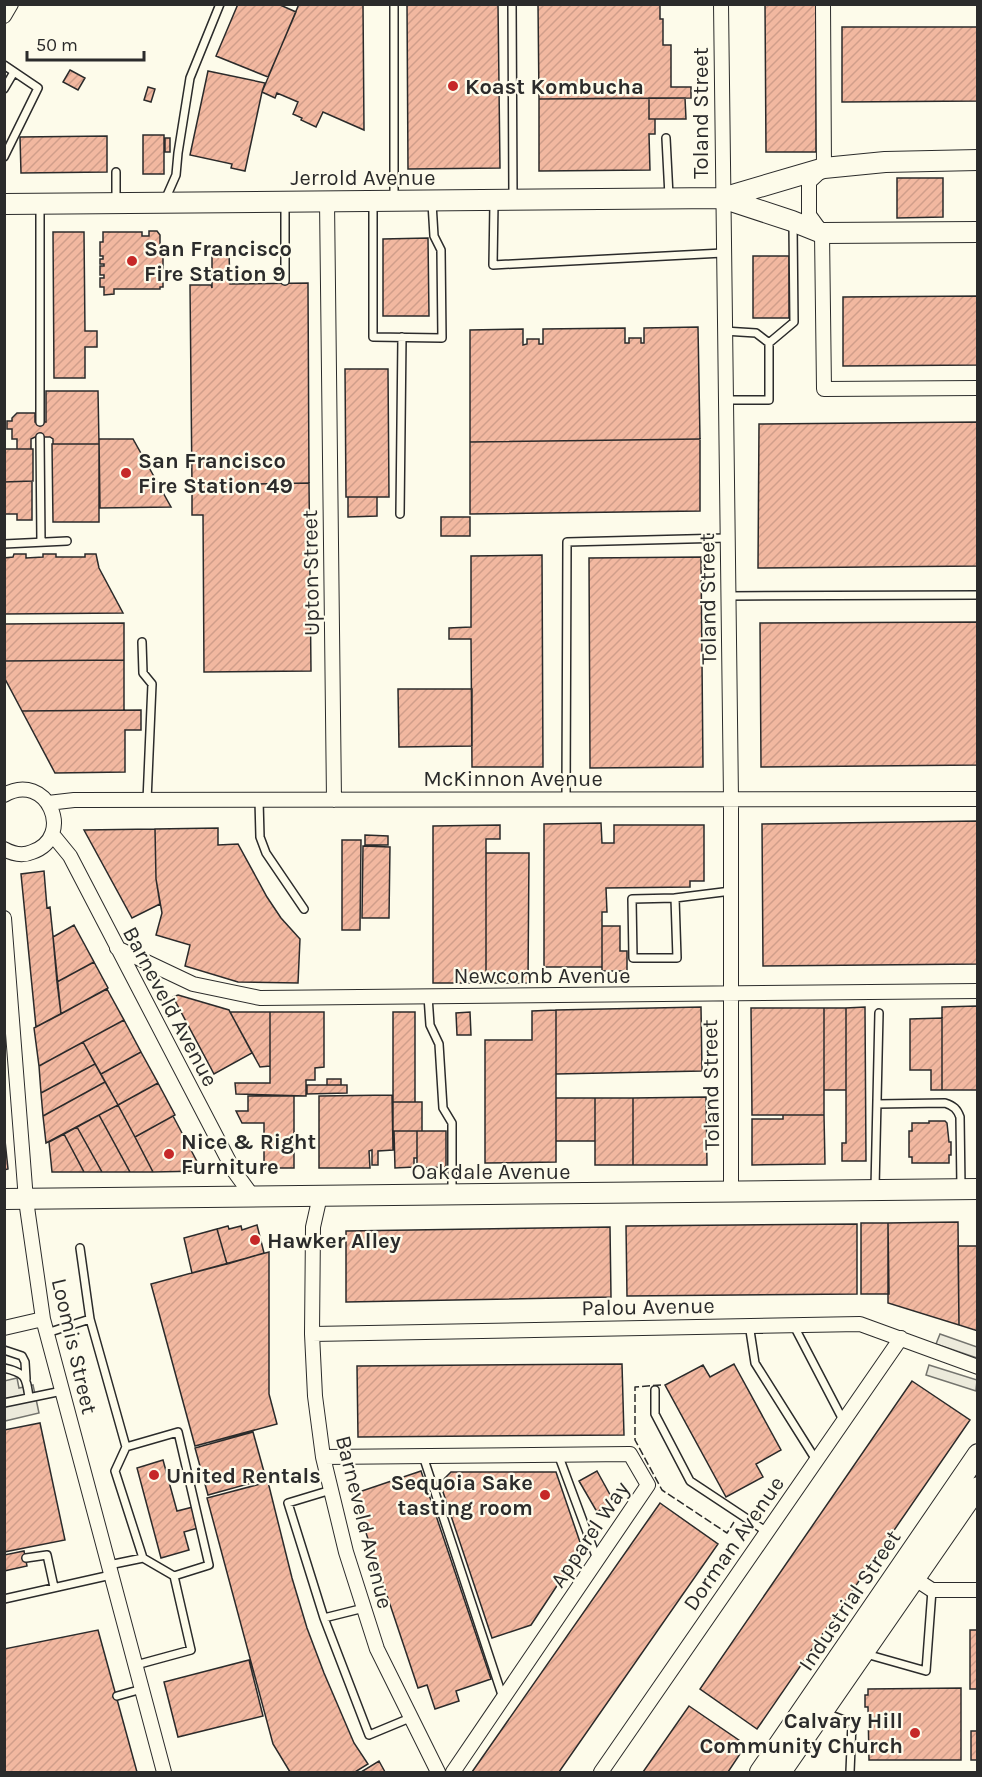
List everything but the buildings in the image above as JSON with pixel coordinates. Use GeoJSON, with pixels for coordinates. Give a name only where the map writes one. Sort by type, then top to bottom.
{"type":"FeatureCollection","features":[{"type":"Feature","properties":{"kind":"street"},"geometry":{"type":"LineString","coordinates":[[4,16],[11,4]]}},
{"type":"Feature","properties":{"kind":"street","name":"Toland Street"},"geometry":{"type":"LineString","coordinates":[[721,4],[731,798],[731,1193]]}},
{"type":"Feature","properties":{"kind":"street"},"geometry":{"type":"LineString","coordinates":[[823,4],[824,168],[809,182],[809,215],[822,233],[824,389],[978,388]]}},
{"type":"Feature","properties":{"kind":"street","name":"Jerrold Avenue"},"geometry":{"type":"LineString","coordinates":[[4,204],[722,198],[824,168],[885,162],[978,160]]}},
{"type":"Feature","properties":{"kind":"street","name":"Jerrold Avenue"},"geometry":{"type":"LineString","coordinates":[[722,198],[822,233],[978,232]]}},
{"type":"Feature","properties":{"kind":"street","name":"Upton Street"},"geometry":{"type":"LineString","coordinates":[[327,201],[334,800]]}},
{"type":"Feature","properties":{"kind":"street"},"geometry":{"type":"LineString","coordinates":[[4,849],[18,854],[29,854],[38,850],[47,843],[54,823],[53,813],[41,795],[32,791],[6,789]]}},
{"type":"Feature","properties":{"kind":"street","name":"McKinnon Avenue"},"geometry":{"type":"LineString","coordinates":[[48,803],[74,800],[978,799]]}},
{"type":"Feature","properties":{"kind":"street","name":"Barneveld Avenue"},"geometry":{"type":"LineString","coordinates":[[52,834],[70,856],[234,1171],[253,1197]]}},
{"type":"Feature","properties":{"kind":"street","name":"Loomis Street"},"geometry":{"type":"LineString","coordinates":[[4,918],[26,1200],[44,1319],[164,1773]]}},
{"type":"Feature","properties":{"kind":"street","name":"Newcomb Avenue"},"geometry":{"type":"LineString","coordinates":[[117,948],[193,984],[260,998],[978,991]]}},
{"type":"Feature","properties":{"kind":"street","name":"Oakdale Avenue"},"geometry":{"type":"LineString","coordinates":[[4,1199],[969,1189]]}},
{"type":"Feature","properties":{"kind":"street","name":"Barneveld Avenue"},"geometry":{"type":"LineString","coordinates":[[320,1196],[313,1227],[312,1334],[315,1396],[323,1457],[346,1552],[377,1649],[438,1773]]}},
{"type":"Feature","properties":{"kind":"street"},"geometry":{"type":"LineString","coordinates":[[4,1328],[44,1319]]}},
{"type":"Feature","properties":{"kind":"street","name":"Palou Avenue"},"geometry":{"type":"LineString","coordinates":[[312,1334],[749,1324],[860,1324],[978,1367]]}},
{"type":"Feature","properties":{"kind":"street","name":"Dorman Avenue"},"geometry":{"type":"LineString","coordinates":[[601,1773],[900,1338]]}},
{"type":"Feature","properties":{"kind":"street","name":"Apparel Way"},"geometry":{"type":"LineString","coordinates":[[323,1457],[630,1454],[648,1485],[453,1773]]}},
{"type":"Feature","properties":{"kind":"street","name":"Industrial Street"},"geometry":{"type":"LineString","coordinates":[[771,1771],[823,1712],[863,1653],[978,1454]]}},
{"type":"Feature","properties":{"kind":"street","name":"Industrial Street"},"geometry":{"type":"LineString","coordinates":[[771,1771],[907,1574],[978,1487]]}},
{"type":"Feature","properties":{"kind":"street"},"geometry":{"type":"LineString","coordinates":[[907,1574],[932,1590],[978,1590]]}},
{"type":"Feature","properties":{"kind":"lane"},"geometry":{"type":"LineString","coordinates":[[164,202],[176,175],[190,78],[220,4]]}},
{"type":"Feature","properties":{"kind":"lane"},"geometry":{"type":"LineString","coordinates":[[394,4],[394,201]]}},
{"type":"Feature","properties":{"kind":"lane"},"geometry":{"type":"LineString","coordinates":[[512,4],[504,200],[493,265],[723,253]]}},
{"type":"Feature","properties":{"kind":"lane"},"geometry":{"type":"LineString","coordinates":[[4,65],[38,88],[4,157]]}},
{"type":"Feature","properties":{"kind":"lane"},"geometry":{"type":"LineString","coordinates":[[4,89],[14,72]]}},
{"type":"Feature","properties":{"kind":"lane"},"geometry":{"type":"LineString","coordinates":[[666,138],[669,198]]}},
{"type":"Feature","properties":{"kind":"lane"},"geometry":{"type":"LineString","coordinates":[[116,171],[116,203]]}},
{"type":"Feature","properties":{"kind":"lane"},"geometry":{"type":"LineString","coordinates":[[285,201],[285,281]]}},
{"type":"Feature","properties":{"kind":"lane"},"geometry":{"type":"LineString","coordinates":[[373,201],[373,337],[442,338],[441,250],[434,236],[432,201]]}},
{"type":"Feature","properties":{"kind":"lane"},"geometry":{"type":"LineString","coordinates":[[40,203],[40,422]]}},
{"type":"Feature","properties":{"kind":"lane"},"geometry":{"type":"LineString","coordinates":[[726,400],[769,400],[769,343],[794,322],[792,221]]}},
{"type":"Feature","properties":{"kind":"lane"},"geometry":{"type":"LineString","coordinates":[[724,331],[756,333],[769,343]]}},
{"type":"Feature","properties":{"kind":"lane"},"geometry":{"type":"LineString","coordinates":[[400,514],[402,337]]}},
{"type":"Feature","properties":{"kind":"lane"},"geometry":{"type":"LineString","coordinates":[[40,437],[41,542]]}},
{"type":"Feature","properties":{"kind":"lane"},"geometry":{"type":"LineString","coordinates":[[566,799],[567,542],[727,538]]}},
{"type":"Feature","properties":{"kind":"lane"},"geometry":{"type":"LineString","coordinates":[[4,544],[67,541]]}},
{"type":"Feature","properties":{"kind":"lane"},"geometry":{"type":"LineString","coordinates":[[728,596],[978,595]]}},
{"type":"Feature","properties":{"kind":"lane"},"geometry":{"type":"LineString","coordinates":[[142,642],[143,674],[152,684],[147,801]]}},
{"type":"Feature","properties":{"kind":"lane"},"geometry":{"type":"LineString","coordinates":[[259,800],[260,837],[266,853],[304,909]]}},
{"type":"Feature","properties":{"kind":"lane"},"geometry":{"type":"LineString","coordinates":[[675,898],[676,958],[633,958],[632,899],[675,898],[731,891]]}},
{"type":"Feature","properties":{"kind":"lane"},"geometry":{"type":"LineString","coordinates":[[428,996],[430,1025],[439,1044],[443,1108],[452,1123],[452,1195]]}},
{"type":"Feature","properties":{"kind":"lane"},"geometry":{"type":"LineString","coordinates":[[875,1191],[879,1013]]}},
{"type":"Feature","properties":{"kind":"lane"},"geometry":{"type":"LineString","coordinates":[[877,1104],[945,1103],[953,1106],[960,1117],[969,1189]]}},
{"type":"Feature","properties":{"kind":"lane"},"geometry":{"type":"LineString","coordinates":[[80,1248],[90,1319],[126,1447],[115,1471],[143,1558],[174,1576],[191,1650],[136,1665]]}},
{"type":"Feature","properties":{"kind":"lane"},"geometry":{"type":"LineString","coordinates":[[47,1334],[90,1319]]}},
{"type":"Feature","properties":{"kind":"lane"},"geometry":{"type":"LineString","coordinates":[[749,1324],[755,1364],[816,1460]]}},
{"type":"Feature","properties":{"kind":"lane"},"geometry":{"type":"LineString","coordinates":[[793,1324],[843,1420]]}},
{"type":"Feature","properties":{"kind":"lane"},"geometry":{"type":"LineString","coordinates":[[4,1350],[22,1356],[25,1362],[29,1397]]}},
{"type":"Feature","properties":{"kind":"lane"},"geometry":{"type":"LineString","coordinates":[[4,1368],[20,1373],[26,1379]]}},
{"type":"Feature","properties":{"kind":"lane"},"geometry":{"type":"LineString","coordinates":[[655,1390],[655,1414],[690,1481],[767,1532]]}},
{"type":"Feature","properties":{"kind":"lane"},"geometry":{"type":"LineString","coordinates":[[4,1403],[62,1391]]}},
{"type":"Feature","properties":{"kind":"lane"},"geometry":{"type":"LineString","coordinates":[[126,1447],[178,1432],[209,1564],[174,1576]]}},
{"type":"Feature","properties":{"kind":"lane"},"geometry":{"type":"LineString","coordinates":[[558,1454],[597,1560]]}},
{"type":"Feature","properties":{"kind":"lane"},"geometry":{"type":"LineString","coordinates":[[423,1456],[503,1698]]}},
{"type":"Feature","properties":{"kind":"lane"},"geometry":{"type":"LineString","coordinates":[[331,1490],[288,1503],[324,1618],[369,1735],[410,1718]]}},
{"type":"Feature","properties":{"kind":"lane"},"geometry":{"type":"LineString","coordinates":[[26,1558],[47,1555],[54,1587]]}},
{"type":"Feature","properties":{"kind":"lane"},"geometry":{"type":"LineString","coordinates":[[4,1599],[54,1587],[143,1558]]}},
{"type":"Feature","properties":{"kind":"lane"},"geometry":{"type":"LineString","coordinates":[[863,1653],[926,1671],[932,1590]]}},
{"type":"Feature","properties":{"kind":"lane"},"geometry":{"type":"LineString","coordinates":[[324,1618],[364,1608]]}},
{"type":"Feature","properties":{"kind":"lane"},"geometry":{"type":"LineString","coordinates":[[117,1696],[142,1689]]}},
{"type":"Feature","properties":{"kind":"lane"},"geometry":{"type":"LineString","coordinates":[[823,1712],[852,1723],[850,1773]]}},
{"type":"Feature","properties":{"kind":"shaded area"},"geometry":{"type":"Polygon","coordinates":[[[940,1334],[977,1347],[977,1358],[936,1344],[940,1334]]]}},
{"type":"Feature","properties":{"kind":"shaded area"},"geometry":{"type":"Polygon","coordinates":[[[929,1365],[977,1380],[976,1391],[926,1375],[929,1365]]]}},
{"type":"Feature","properties":{"kind":"shaded area"},"geometry":{"type":"Polygon","coordinates":[[[17,1378],[19,1388],[33,1385],[39,1413],[5,1421],[4,1381],[17,1378]]]}},
{"type":"Feature","properties":{"kind":"fence"},"geometry":{"type":"LineString","coordinates":[[661,1385],[635,1387],[635,1440],[662,1490],[727,1533],[734,1522]]}},
{"type":"Feature","properties":{"kind":"place","name":"Koast Kombucha"},"geometry":{"type":"Point","coordinates":[453,86]}},
{"type":"Feature","properties":{"kind":"place","name":"San Francisco Fire Station 9"},"geometry":{"type":"Point","coordinates":[132,261]}},
{"type":"Feature","properties":{"kind":"place","name":"San Francisco Fire Station 49"},"geometry":{"type":"Point","coordinates":[126,473]}},
{"type":"Feature","properties":{"kind":"place","name":"Nice & Right Furniture"},"geometry":{"type":"Point","coordinates":[169,1154]}},
{"type":"Feature","properties":{"kind":"place","name":"Hawker Alley"},"geometry":{"type":"Point","coordinates":[255,1240]}},
{"type":"Feature","properties":{"kind":"place","name":"United Rentals"},"geometry":{"type":"Point","coordinates":[154,1475]}},
{"type":"Feature","properties":{"kind":"place","name":"Sequoia Sake tasting room"},"geometry":{"type":"Point","coordinates":[545,1495]}},
{"type":"Feature","properties":{"kind":"place","name":"Calvary Hill Community Church"},"geometry":{"type":"Point","coordinates":[915,1733]}}]}
